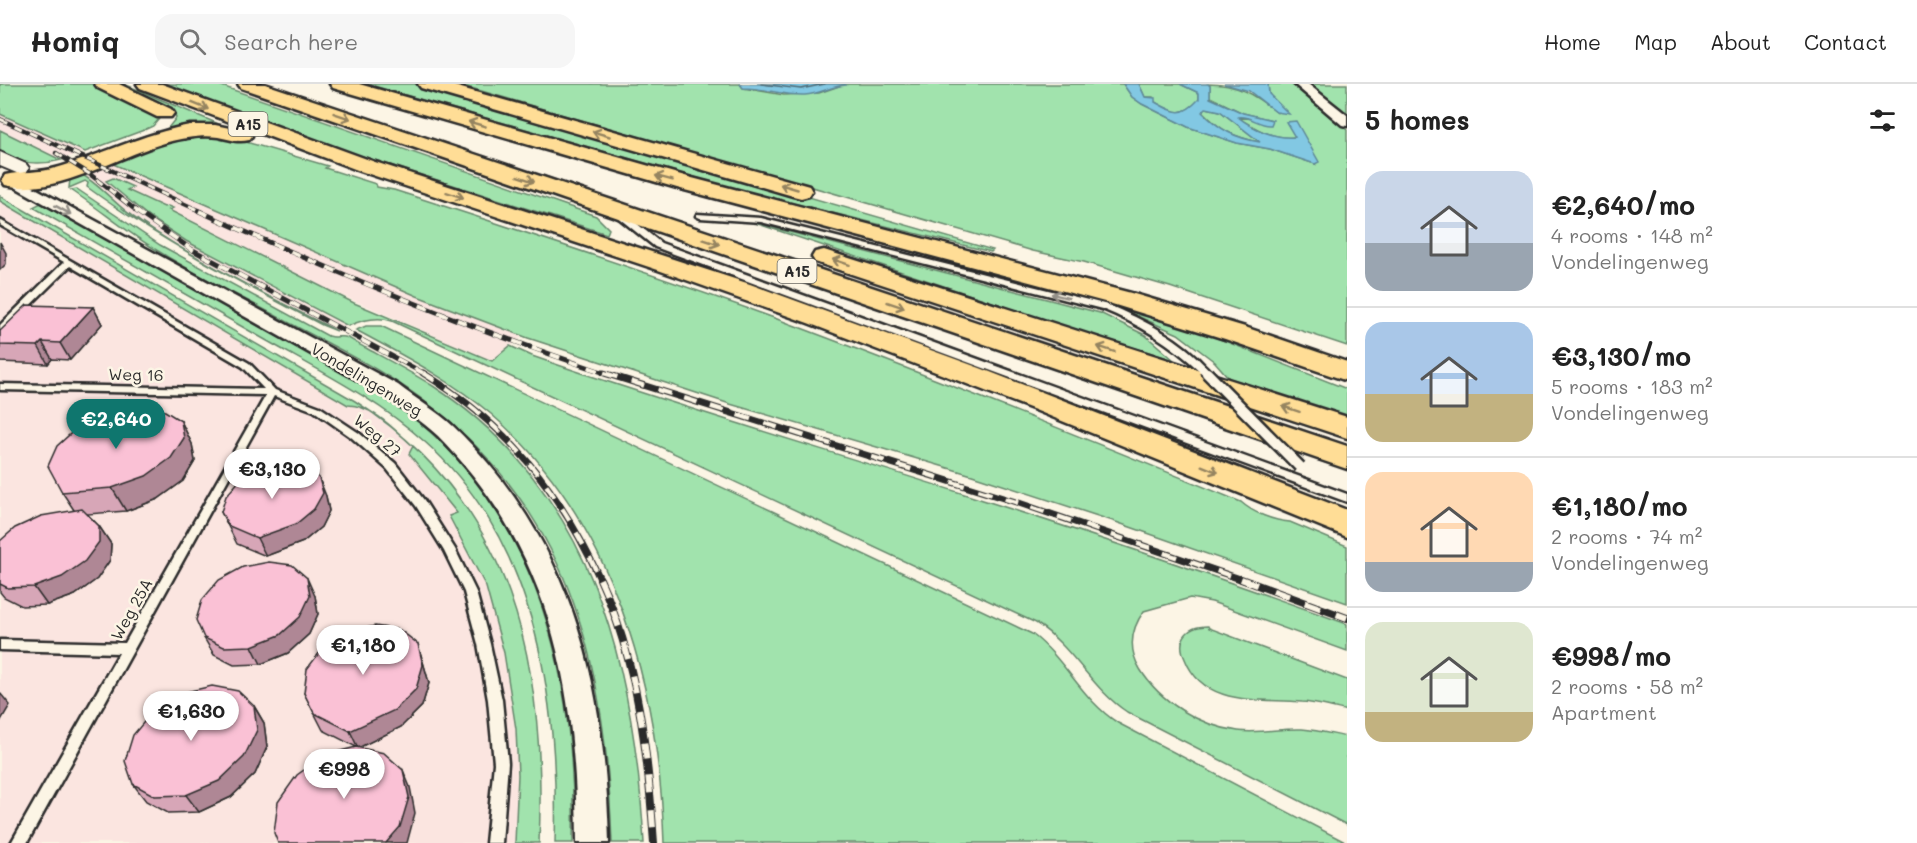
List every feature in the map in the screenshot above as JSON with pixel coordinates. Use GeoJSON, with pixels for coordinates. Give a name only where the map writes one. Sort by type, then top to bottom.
{"type":"FeatureCollection","features":[{"type":"Feature","properties":{"kind":"highway","name":"A15"},"geometry":{"type":"LineString","coordinates":[[11,174],[36,186],[71,166],[156,130],[167,120],[164,112],[156,107],[104,84]]}},
{"type":"Feature","properties":{"kind":"highway","name":"A15"},"geometry":{"type":"LineString","coordinates":[[146,84],[346,163]]}},
{"type":"Feature","properties":{"kind":"highway","name":"A15"},"geometry":{"type":"LineString","coordinates":[[247,84],[1347,458]]}},
{"type":"Feature","properties":{"kind":"highway","name":"A15"},"geometry":{"type":"LineString","coordinates":[[299,84],[1347,428]]}},
{"type":"Feature","properties":{"kind":"highway"},"geometry":{"type":"LineString","coordinates":[[339,84],[605,162],[1132,300],[1336,362]]}},
{"type":"Feature","properties":{"kind":"highway"},"geometry":{"type":"LineString","coordinates":[[427,84],[819,196]]}},
{"type":"Feature","properties":{"kind":"highway","name":"A15"},"geometry":{"type":"LineString","coordinates":[[11,174],[71,166],[163,136],[201,130],[232,133],[399,177],[643,256],[800,311],[1134,438],[1347,524]]}},
{"type":"Feature","properties":{"kind":"highway"},"geometry":{"type":"LineString","coordinates":[[63,192],[63,182],[71,166]]}},
{"type":"Feature","properties":{"kind":"highway"},"geometry":{"type":"LineString","coordinates":[[852,205],[1186,301],[1336,362]]}},
{"type":"Feature","properties":{"kind":"street"},"geometry":{"type":"LineString","coordinates":[[1300,84],[1347,122]]}},
{"type":"Feature","properties":{"kind":"street"},"geometry":{"type":"LineString","coordinates":[[0,158],[11,174]]}},
{"type":"Feature","properties":{"kind":"street","name":"Vondelingenweg"},"geometry":{"type":"LineString","coordinates":[[36,186],[63,192],[132,237],[143,250]]}},
{"type":"Feature","properties":{"kind":"street","name":"Vondelingenweg"},"geometry":{"type":"LineString","coordinates":[[36,186],[121,242],[143,250],[399,395],[423,412],[459,444],[492,482],[534,547],[558,603],[568,634],[587,729],[592,843]]}},
{"type":"Feature","properties":{"kind":"lane"},"geometry":{"type":"LineString","coordinates":[[613,209],[658,246],[1347,498]]}},
{"type":"Feature","properties":{"kind":"lane"},"geometry":{"type":"LineString","coordinates":[[700,216],[761,220],[1105,308],[1132,318],[1157,331],[1203,369],[1320,487]]}},
{"type":"Feature","properties":{"kind":"lane","name":"Weg 27"},"geometry":{"type":"LineString","coordinates":[[0,222],[246,364],[272,392],[317,409],[355,435],[391,466],[420,503],[454,559],[470,592],[484,644],[495,700],[501,763],[494,843]]}},
{"type":"Feature","properties":{"kind":"lane"},"geometry":{"type":"LineString","coordinates":[[0,330],[69,262]]}},
{"type":"Feature","properties":{"kind":"lane","name":"Weg 16"},"geometry":{"type":"LineString","coordinates":[[0,387],[272,392]]}},
{"type":"Feature","properties":{"kind":"lane","name":"Weg 25A"},"geometry":{"type":"LineString","coordinates":[[19,843],[272,392]]}},
{"type":"Feature","properties":{"kind":"lane"},"geometry":{"type":"LineString","coordinates":[[0,645],[128,648]]}},
{"type":"Feature","properties":{"kind":"shaded area"},"geometry":{"type":"Polygon","coordinates":[[[0,114],[85,152],[55,161],[0,133],[0,114]]]}},
{"type":"Feature","properties":{"kind":"shaded area"},"geometry":{"type":"Polygon","coordinates":[[[104,160],[417,296],[523,336],[493,361],[311,282],[169,210],[172,207],[164,208],[127,190],[116,189],[148,216],[186,241],[348,326],[337,331],[211,264],[137,220],[78,172],[104,160]]]}},
{"type":"Feature","properties":{"kind":"shaded area"},"geometry":{"type":"Polygon","coordinates":[[[0,201],[348,405],[359,405],[413,446],[409,454],[458,513],[450,517],[486,587],[504,653],[516,729],[518,775],[515,843],[0,843],[0,201]]]}},
{"type":"Feature","properties":{"kind":"green space"},"geometry":{"type":"Polygon","coordinates":[[[0,84],[92,84],[128,100],[159,119],[153,126],[85,152],[0,114],[0,84]]]}},
{"type":"Feature","properties":{"kind":"green space"},"geometry":{"type":"Polygon","coordinates":[[[111,84],[124,84],[228,128],[141,141],[168,128],[176,118],[175,114],[111,84]]]}},
{"type":"Feature","properties":{"kind":"green space"},"geometry":{"type":"Polygon","coordinates":[[[159,84],[216,84],[596,216],[609,229],[607,234],[362,156],[358,157],[159,84]]]}},
{"type":"Feature","properties":{"kind":"green space"},"geometry":{"type":"Polygon","coordinates":[[[367,84],[417,84],[993,250],[991,252],[736,189],[367,84]]]}},
{"type":"Feature","properties":{"kind":"green space"},"geometry":{"type":"Polygon","coordinates":[[[457,84],[740,84],[743,88],[784,95],[819,93],[845,84],[1123,84],[1132,97],[1142,104],[1188,127],[1237,143],[1270,149],[1315,164],[1295,137],[1272,135],[1237,117],[1272,120],[1243,113],[1210,97],[1208,84],[1218,84],[1245,91],[1276,112],[1268,84],[1293,84],[1347,130],[1347,346],[1170,287],[1084,262],[1033,251],[457,84]]]}},
{"type":"Feature","properties":{"kind":"green space"},"geometry":{"type":"Polygon","coordinates":[[[1139,84],[1180,84],[1199,93],[1199,100],[1187,109],[1173,111],[1155,102],[1153,97],[1145,97],[1139,84]]]}},
{"type":"Feature","properties":{"kind":"green space"},"geometry":{"type":"Polygon","coordinates":[[[1305,84],[1347,84],[1347,119],[1305,84]]]}},
{"type":"Feature","properties":{"kind":"green space"},"geometry":{"type":"Polygon","coordinates":[[[1206,108],[1220,111],[1261,143],[1222,129],[1202,111],[1206,108]]]}},
{"type":"Feature","properties":{"kind":"green space"},"geometry":{"type":"Polygon","coordinates":[[[0,130],[61,160],[29,163],[0,154],[0,130]]]}},
{"type":"Feature","properties":{"kind":"green space"},"geometry":{"type":"Polygon","coordinates":[[[222,135],[328,166],[325,168],[376,184],[377,187],[394,190],[538,237],[777,319],[1125,455],[1241,502],[1264,516],[1290,522],[1347,546],[1347,603],[1113,521],[972,475],[730,404],[528,338],[417,296],[104,160],[165,137],[222,135]]]}},
{"type":"Feature","properties":{"kind":"green space"},"geometry":{"type":"Polygon","coordinates":[[[78,172],[131,215],[222,271],[202,260],[173,243],[115,207],[87,187],[88,183],[85,181],[69,188],[70,179],[78,172]]]}},
{"type":"Feature","properties":{"kind":"green space"},"geometry":{"type":"Polygon","coordinates":[[[113,178],[133,187],[127,190],[164,207],[173,208],[169,210],[354,303],[492,361],[510,346],[532,356],[640,392],[1108,541],[1347,624],[1347,651],[1212,602],[1190,598],[1144,611],[1136,625],[1133,647],[1136,662],[1158,692],[1182,710],[1209,724],[1238,731],[1302,729],[1347,737],[1347,825],[1127,712],[1103,691],[1061,644],[1036,623],[392,321],[370,319],[348,326],[186,241],[148,216],[106,181],[113,178]]]}},
{"type":"Feature","properties":{"kind":"green space"},"geometry":{"type":"Polygon","coordinates":[[[77,189],[160,245],[328,336],[350,339],[433,386],[488,428],[532,476],[567,529],[595,586],[615,647],[629,711],[639,776],[644,843],[612,843],[601,718],[590,659],[573,602],[550,549],[520,498],[481,451],[432,407],[397,382],[166,256],[71,190],[77,189]]]}},
{"type":"Feature","properties":{"kind":"green space"},"geometry":{"type":"Polygon","coordinates":[[[0,196],[366,409],[348,405],[0,201],[0,196]]]}},
{"type":"Feature","properties":{"kind":"green space"},"geometry":{"type":"Polygon","coordinates":[[[41,203],[370,388],[403,410],[450,451],[488,498],[518,549],[541,604],[557,662],[567,722],[572,782],[573,843],[555,843],[552,735],[545,680],[534,627],[516,575],[493,527],[463,482],[425,442],[387,412],[326,374],[33,207],[41,203]]]}},
{"type":"Feature","properties":{"kind":"green space"},"geometry":{"type":"Polygon","coordinates":[[[755,223],[1100,313],[1145,335],[1174,360],[1055,323],[755,223]]]}},
{"type":"Feature","properties":{"kind":"green space"},"geometry":{"type":"Polygon","coordinates":[[[245,283],[337,331],[322,325],[245,283]]]}},
{"type":"Feature","properties":{"kind":"green space"},"geometry":{"type":"Polygon","coordinates":[[[1126,307],[1189,327],[1347,389],[1347,416],[1229,378],[1215,362],[1178,334],[1128,312],[1126,307]]]}},
{"type":"Feature","properties":{"kind":"green space"},"geometry":{"type":"Polygon","coordinates":[[[366,326],[381,326],[1032,634],[1055,656],[1094,703],[1118,723],[1347,843],[664,843],[660,784],[652,725],[639,666],[622,609],[598,555],[569,503],[534,456],[491,414],[442,379],[356,330],[366,326]]]}},
{"type":"Feature","properties":{"kind":"green space"},"geometry":{"type":"Polygon","coordinates":[[[366,409],[383,420],[407,441],[366,409]]]}},
{"type":"Feature","properties":{"kind":"green space"},"geometry":{"type":"Polygon","coordinates":[[[413,446],[452,488],[485,539],[510,593],[526,652],[536,713],[540,777],[539,843],[515,843],[518,775],[516,729],[504,653],[486,587],[449,516],[457,513],[409,454],[413,446]]]}},
{"type":"Feature","properties":{"kind":"green space"},"geometry":{"type":"Polygon","coordinates":[[[1208,626],[1347,680],[1347,711],[1308,703],[1235,697],[1206,686],[1194,675],[1185,659],[1182,645],[1189,631],[1208,626]]]}},
{"type":"Feature","properties":{"kind":"water"},"geometry":{"type":"Polygon","coordinates":[[[740,84],[846,85],[797,95],[743,88],[740,84]]]}},
{"type":"Feature","properties":{"kind":"water"},"geometry":{"type":"Polygon","coordinates":[[[1123,84],[1139,84],[1145,97],[1155,98],[1155,102],[1178,112],[1188,109],[1199,99],[1199,93],[1180,84],[1208,84],[1210,98],[1243,113],[1273,120],[1271,125],[1267,125],[1238,117],[1265,132],[1295,137],[1286,122],[1296,121],[1319,162],[1315,164],[1270,149],[1237,143],[1188,127],[1132,97],[1123,84]],[[1206,108],[1202,112],[1228,132],[1260,142],[1220,111],[1206,108]]]}},
{"type":"Feature","properties":{"kind":"water"},"geometry":{"type":"Polygon","coordinates":[[[1224,84],[1268,84],[1269,94],[1289,114],[1276,112],[1249,91],[1224,84]]]}},
{"type":"Feature","properties":{"kind":"building"},"geometry":{"type":"Polygon","coordinates":[[[27,305],[93,307],[60,343],[42,342],[38,346],[0,345],[0,331],[27,305]]]}},
{"type":"Feature","properties":{"kind":"building"},"geometry":{"type":"Polygon","coordinates":[[[138,408],[165,411],[181,421],[184,438],[171,458],[146,476],[112,488],[62,492],[48,466],[57,446],[78,427],[108,414],[138,408]]]}},
{"type":"Feature","properties":{"kind":"building"},"geometry":{"type":"Polygon","coordinates":[[[286,465],[306,468],[319,478],[323,493],[314,509],[296,524],[257,538],[229,526],[221,512],[226,496],[240,480],[262,470],[286,465]]]}},
{"type":"Feature","properties":{"kind":"building"},"geometry":{"type":"Polygon","coordinates":[[[82,509],[99,526],[99,542],[85,561],[62,577],[34,587],[8,588],[0,584],[0,541],[15,528],[41,516],[82,509]]]}},
{"type":"Feature","properties":{"kind":"building"},"geometry":{"type":"Polygon","coordinates":[[[269,562],[292,565],[307,578],[310,596],[300,617],[280,635],[252,646],[224,647],[204,638],[196,620],[202,600],[219,580],[243,567],[269,562]]]}},
{"type":"Feature","properties":{"kind":"building"},"geometry":{"type":"Polygon","coordinates":[[[375,626],[400,630],[418,644],[423,665],[416,689],[395,710],[350,731],[314,713],[304,693],[307,669],[323,648],[348,632],[375,626]]]}},
{"type":"Feature","properties":{"kind":"building"},"geometry":{"type":"Polygon","coordinates":[[[212,686],[238,691],[254,706],[257,730],[244,757],[219,781],[186,795],[155,796],[133,784],[125,761],[133,735],[154,710],[182,693],[212,686]]]}},
{"type":"Feature","properties":{"kind":"building"},"geometry":{"type":"Polygon","coordinates":[[[356,747],[384,753],[403,770],[409,797],[400,827],[386,843],[278,843],[274,833],[278,802],[297,775],[325,755],[356,747]]]}},
{"type":"Feature","properties":{"kind":"railway"},"geometry":{"type":"LineString","coordinates":[[0,119],[202,212]]}},
{"type":"Feature","properties":{"kind":"railway"},"geometry":{"type":"LineString","coordinates":[[56,153],[91,175],[138,212]]}},
{"type":"Feature","properties":{"kind":"railway"},"geometry":{"type":"LineString","coordinates":[[136,211],[191,249],[425,374]]}},
{"type":"Feature","properties":{"kind":"railway"},"geometry":{"type":"LineString","coordinates":[[199,211],[402,298],[504,338],[608,374]]}},
{"type":"Feature","properties":{"kind":"railway"},"geometry":{"type":"LineString","coordinates":[[423,373],[481,415],[528,463],[568,518],[601,581]]}},
{"type":"Feature","properties":{"kind":"railway"},"geometry":{"type":"LineString","coordinates":[[604,373],[1019,503],[1246,581]]}},
{"type":"Feature","properties":{"kind":"railway"},"geometry":{"type":"LineString","coordinates":[[600,579],[624,643],[639,709],[654,843]]}},
{"type":"Feature","properties":{"kind":"railway"},"geometry":{"type":"LineString","coordinates":[[1241,579],[1347,618]]}}]}
